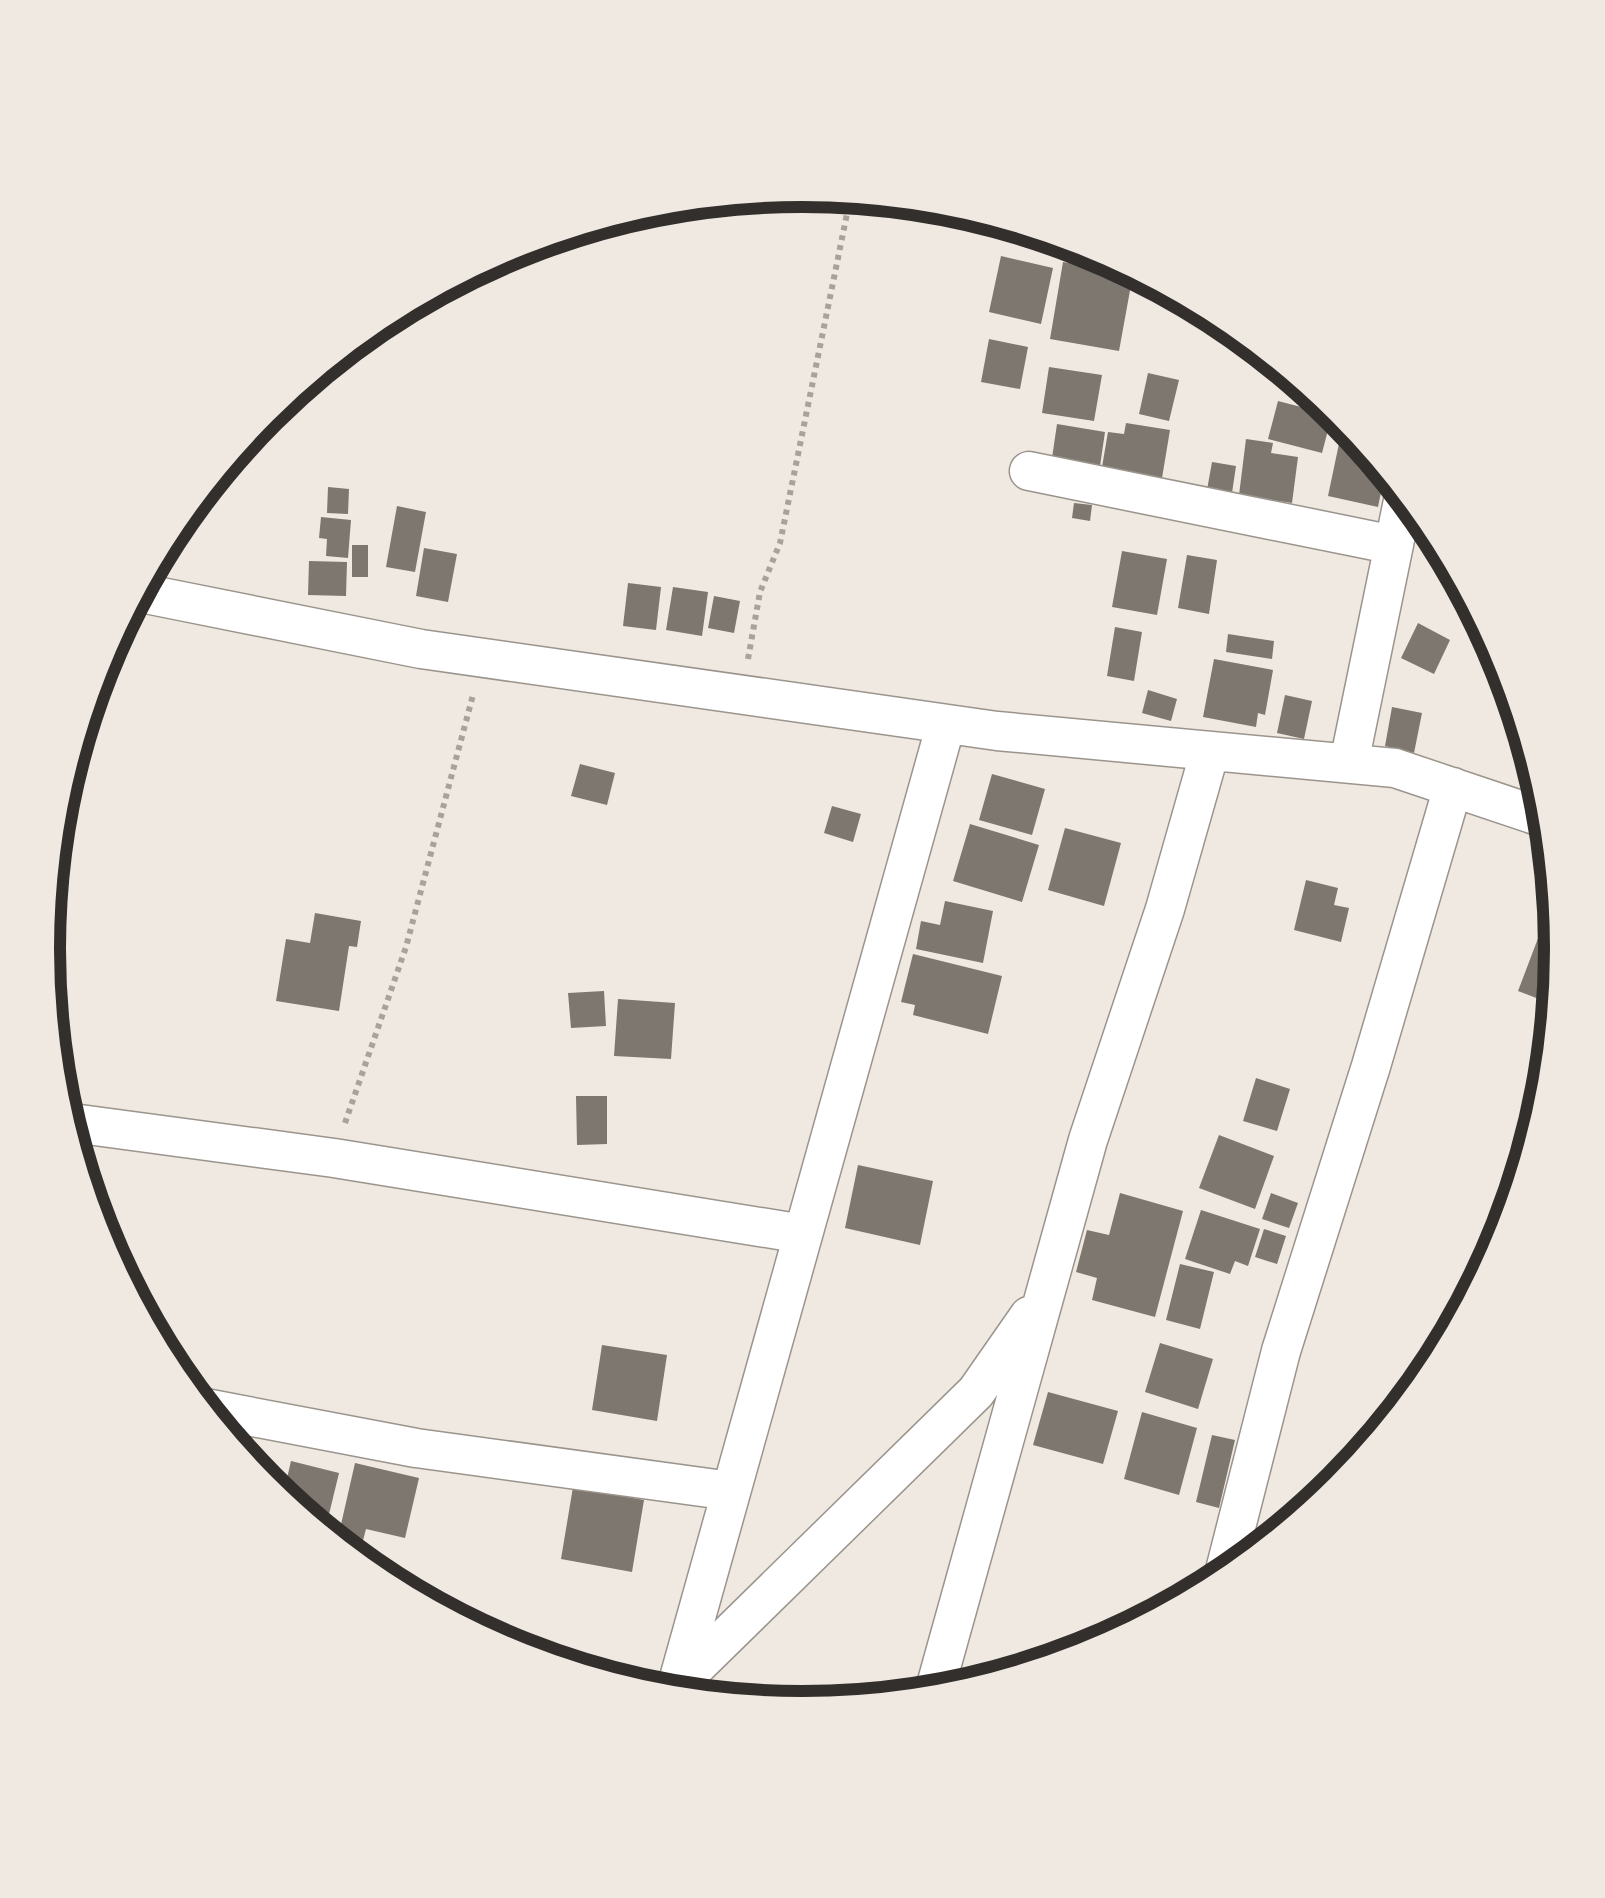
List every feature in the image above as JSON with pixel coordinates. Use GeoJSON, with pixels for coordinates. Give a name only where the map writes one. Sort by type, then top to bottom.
{"type":"FeatureCollection","features":[{"type":"Feature","properties":{"kind":"street"},"geometry":{"type":"LineString","coordinates":[[1029,471],[1394,544]]}},
{"type":"Feature","properties":{"kind":"street"},"geometry":{"type":"LineString","coordinates":[[1349,763],[1401,510]]}},
{"type":"Feature","properties":{"kind":"street"},"geometry":{"type":"LineString","coordinates":[[150,595],[422,650],[946,724],[1395,768],[1533,814]]}},
{"type":"Feature","properties":{"kind":"street"},"geometry":{"type":"LineString","coordinates":[[678,1680],[946,724]]}},
{"type":"Feature","properties":{"kind":"street"},"geometry":{"type":"LineString","coordinates":[[938,1679],[1088,1140],[1165,909],[1210,751]]}},
{"type":"Feature","properties":{"kind":"street"},"geometry":{"type":"LineString","coordinates":[[1229,1557],[1281,1351],[1454,788]]}},
{"type":"Feature","properties":{"kind":"street"},"geometry":{"type":"LineString","coordinates":[[81,1124],[334,1158],[803,1234]]}},
{"type":"Feature","properties":{"kind":"street"},"geometry":{"type":"LineString","coordinates":[[685,1681],[976,1392],[1044,1298]]}},
{"type":"Feature","properties":{"kind":"street"},"geometry":{"type":"LineString","coordinates":[[221,1411],[416,1448],[731,1491]]}},
{"type":"Feature","properties":{"kind":"path"},"geometry":{"type":"LineString","coordinates":[[742,695],[760,592],[780,543],[848,208]]}},
{"type":"Feature","properties":{"kind":"path"},"geometry":{"type":"LineString","coordinates":[[334,1158],[406,947],[482,658]]}},
{"type":"Feature","properties":{"kind":"building"},"geometry":{"type":"Polygon","coordinates":[[[1001,256],[1053,268],[1041,324],[989,312],[1001,256]]]}},
{"type":"Feature","properties":{"kind":"building"},"geometry":{"type":"Polygon","coordinates":[[[1063,262],[1098,268],[1131,283],[1119,351],[1050,339],[1063,262]]]}},
{"type":"Feature","properties":{"kind":"building"},"geometry":{"type":"Polygon","coordinates":[[[989,339],[1028,347],[1020,389],[981,382],[989,339]]]}},
{"type":"Feature","properties":{"kind":"building"},"geometry":{"type":"Polygon","coordinates":[[[1049,367],[1102,375],[1094,421],[1042,413],[1049,367]]]}},
{"type":"Feature","properties":{"kind":"building"},"geometry":{"type":"Polygon","coordinates":[[[1148,373],[1179,380],[1169,421],[1139,414],[1148,373]]]}},
{"type":"Feature","properties":{"kind":"building"},"geometry":{"type":"Polygon","coordinates":[[[1278,401],[1313,410],[1329,425],[1322,453],[1268,439],[1278,401]]]}},
{"type":"Feature","properties":{"kind":"building"},"geometry":{"type":"Polygon","coordinates":[[[1126,423],[1170,430],[1161,484],[1102,467],[1108,432],[1124,434],[1126,423]]]}},
{"type":"Feature","properties":{"kind":"building"},"geometry":{"type":"Polygon","coordinates":[[[1057,424],[1105,432],[1100,466],[1052,458],[1057,424]]]}},
{"type":"Feature","properties":{"kind":"building"},"geometry":{"type":"Polygon","coordinates":[[[1340,437],[1382,485],[1378,507],[1328,496],[1340,437]]]}},
{"type":"Feature","properties":{"kind":"building"},"geometry":{"type":"Polygon","coordinates":[[[1246,439],[1273,443],[1271,453],[1298,457],[1292,503],[1239,495],[1246,439]]]}},
{"type":"Feature","properties":{"kind":"building"},"geometry":{"type":"Polygon","coordinates":[[[1212,462],[1236,466],[1232,493],[1207,490],[1212,462]]]}},
{"type":"Feature","properties":{"kind":"building"},"geometry":{"type":"Polygon","coordinates":[[[328,487],[349,489],[348,514],[327,513],[328,487]]]}},
{"type":"Feature","properties":{"kind":"building"},"geometry":{"type":"Polygon","coordinates":[[[1074,503],[1092,505],[1090,521],[1072,518],[1074,503]]]}},
{"type":"Feature","properties":{"kind":"building"},"geometry":{"type":"Polygon","coordinates":[[[397,506],[426,512],[415,572],[386,567],[397,506]]]}},
{"type":"Feature","properties":{"kind":"building"},"geometry":{"type":"Polygon","coordinates":[[[321,517],[351,520],[348,558],[326,556],[327,539],[319,538],[321,517]]]}},
{"type":"Feature","properties":{"kind":"building"},"geometry":{"type":"Polygon","coordinates":[[[352,545],[368,545],[368,577],[352,577],[352,545]]]}},
{"type":"Feature","properties":{"kind":"building"},"geometry":{"type":"Polygon","coordinates":[[[424,548],[457,554],[448,602],[416,596],[424,548]]]}},
{"type":"Feature","properties":{"kind":"building"},"geometry":{"type":"Polygon","coordinates":[[[1122,551],[1167,559],[1157,615],[1112,607],[1122,551]]]}},
{"type":"Feature","properties":{"kind":"building"},"geometry":{"type":"Polygon","coordinates":[[[1187,555],[1217,560],[1209,614],[1178,608],[1187,555]]]}},
{"type":"Feature","properties":{"kind":"building"},"geometry":{"type":"Polygon","coordinates":[[[309,561],[347,562],[346,596],[308,595],[309,561]]]}},
{"type":"Feature","properties":{"kind":"building"},"geometry":{"type":"Polygon","coordinates":[[[628,583],[661,587],[656,630],[623,626],[628,583]]]}},
{"type":"Feature","properties":{"kind":"building"},"geometry":{"type":"Polygon","coordinates":[[[673,587],[708,592],[702,636],[666,630],[673,587]]]}},
{"type":"Feature","properties":{"kind":"building"},"geometry":{"type":"Polygon","coordinates":[[[714,596],[740,601],[734,633],[708,628],[714,596]]]}},
{"type":"Feature","properties":{"kind":"building"},"geometry":{"type":"Polygon","coordinates":[[[1418,623],[1450,640],[1434,674],[1401,658],[1418,623]]]}},
{"type":"Feature","properties":{"kind":"building"},"geometry":{"type":"Polygon","coordinates":[[[1115,627],[1142,632],[1134,681],[1107,676],[1115,627]]]}},
{"type":"Feature","properties":{"kind":"building"},"geometry":{"type":"Polygon","coordinates":[[[1228,634],[1274,641],[1272,659],[1226,652],[1228,634]]]}},
{"type":"Feature","properties":{"kind":"building"},"geometry":{"type":"Polygon","coordinates":[[[1214,659],[1273,670],[1265,715],[1258,713],[1256,727],[1203,717],[1214,659]]]}},
{"type":"Feature","properties":{"kind":"building"},"geometry":{"type":"Polygon","coordinates":[[[1148,690],[1177,699],[1171,721],[1142,713],[1148,690]]]}},
{"type":"Feature","properties":{"kind":"building"},"geometry":{"type":"Polygon","coordinates":[[[1285,695],[1312,701],[1304,739],[1277,733],[1285,695]]]}},
{"type":"Feature","properties":{"kind":"building"},"geometry":{"type":"Polygon","coordinates":[[[1392,707],[1422,713],[1414,753],[1385,746],[1392,707]]]}},
{"type":"Feature","properties":{"kind":"building"},"geometry":{"type":"Polygon","coordinates":[[[580,764],[615,773],[607,805],[571,796],[580,764]]]}},
{"type":"Feature","properties":{"kind":"building"},"geometry":{"type":"Polygon","coordinates":[[[992,774],[1045,789],[1032,835],[979,820],[992,774]]]}},
{"type":"Feature","properties":{"kind":"building"},"geometry":{"type":"Polygon","coordinates":[[[832,806],[861,814],[853,842],[824,833],[832,806]]]}},
{"type":"Feature","properties":{"kind":"building"},"geometry":{"type":"Polygon","coordinates":[[[970,824],[1039,845],[1022,902],[953,881],[970,824]]]}},
{"type":"Feature","properties":{"kind":"building"},"geometry":{"type":"Polygon","coordinates":[[[1065,828],[1121,843],[1104,906],[1048,890],[1065,828]]]}},
{"type":"Feature","properties":{"kind":"building"},"geometry":{"type":"Polygon","coordinates":[[[1306,880],[1338,888],[1334,905],[1349,908],[1341,942],[1294,930],[1306,880]]]}},
{"type":"Feature","properties":{"kind":"building"},"geometry":{"type":"Polygon","coordinates":[[[945,901],[993,911],[983,963],[916,949],[921,921],[940,925],[945,901]]]}},
{"type":"Feature","properties":{"kind":"building"},"geometry":{"type":"Polygon","coordinates":[[[315,913],[361,921],[357,947],[349,946],[339,1011],[276,1001],[286,939],[310,943],[315,913]]]}},
{"type":"Feature","properties":{"kind":"building"},"geometry":{"type":"Polygon","coordinates":[[[1540,933],[1544,935],[1543,1001],[1518,991],[1540,933]]]}},
{"type":"Feature","properties":{"kind":"building"},"geometry":{"type":"Polygon","coordinates":[[[913,954],[1002,976],[988,1034],[913,1015],[915,1005],[901,1002],[913,954]]]}},
{"type":"Feature","properties":{"kind":"building"},"geometry":{"type":"Polygon","coordinates":[[[604,991],[606,1026],[571,1028],[568,993],[604,991]]]}},
{"type":"Feature","properties":{"kind":"building"},"geometry":{"type":"Polygon","coordinates":[[[618,999],[675,1003],[671,1059],[614,1056],[618,999]]]}},
{"type":"Feature","properties":{"kind":"building"},"geometry":{"type":"Polygon","coordinates":[[[1256,1078],[1290,1089],[1277,1131],[1243,1121],[1256,1078]]]}},
{"type":"Feature","properties":{"kind":"building"},"geometry":{"type":"Polygon","coordinates":[[[576,1096],[607,1096],[607,1144],[577,1145],[576,1096]]]}},
{"type":"Feature","properties":{"kind":"building"},"geometry":{"type":"Polygon","coordinates":[[[1219,1135],[1274,1156],[1255,1209],[1199,1188],[1219,1135]]]}},
{"type":"Feature","properties":{"kind":"building"},"geometry":{"type":"Polygon","coordinates":[[[858,1165],[933,1181],[920,1245],[845,1228],[858,1165]]]}},
{"type":"Feature","properties":{"kind":"building"},"geometry":{"type":"Polygon","coordinates":[[[1120,1193],[1183,1211],[1155,1317],[1092,1300],[1097,1278],[1076,1272],[1087,1230],[1109,1235],[1120,1193]]]}},
{"type":"Feature","properties":{"kind":"building"},"geometry":{"type":"Polygon","coordinates":[[[1271,1193],[1298,1203],[1289,1228],[1262,1219],[1271,1193]]]}},
{"type":"Feature","properties":{"kind":"building"},"geometry":{"type":"Polygon","coordinates":[[[1201,1210],[1260,1229],[1248,1266],[1235,1261],[1230,1274],[1185,1259],[1201,1210]]]}},
{"type":"Feature","properties":{"kind":"building"},"geometry":{"type":"Polygon","coordinates":[[[1264,1229],[1286,1236],[1277,1264],[1255,1257],[1264,1229]]]}},
{"type":"Feature","properties":{"kind":"building"},"geometry":{"type":"Polygon","coordinates":[[[1180,1264],[1214,1272],[1200,1329],[1166,1320],[1180,1264]]]}},
{"type":"Feature","properties":{"kind":"building"},"geometry":{"type":"Polygon","coordinates":[[[1160,1343],[1213,1359],[1198,1409],[1145,1392],[1160,1343]]]}},
{"type":"Feature","properties":{"kind":"building"},"geometry":{"type":"Polygon","coordinates":[[[602,1345],[667,1355],[657,1421],[592,1410],[602,1345]]]}},
{"type":"Feature","properties":{"kind":"building"},"geometry":{"type":"Polygon","coordinates":[[[1048,1392],[1118,1411],[1103,1464],[1033,1445],[1048,1392]]]}},
{"type":"Feature","properties":{"kind":"building"},"geometry":{"type":"Polygon","coordinates":[[[1142,1412],[1197,1428],[1179,1495],[1124,1479],[1142,1412]]]}},
{"type":"Feature","properties":{"kind":"building"},"geometry":{"type":"Polygon","coordinates":[[[1212,1435],[1235,1440],[1219,1508],[1196,1502],[1212,1435]]]}},
{"type":"Feature","properties":{"kind":"building"},"geometry":{"type":"Polygon","coordinates":[[[291,1461],[339,1473],[328,1519],[313,1507],[286,1482],[291,1461]]]}},
{"type":"Feature","properties":{"kind":"building"},"geometry":{"type":"Polygon","coordinates":[[[355,1463],[419,1478],[405,1538],[366,1529],[362,1546],[340,1529],[355,1463]]]}},
{"type":"Feature","properties":{"kind":"building"},"geometry":{"type":"Polygon","coordinates":[[[573,1487],[644,1500],[632,1572],[561,1559],[573,1487]]]}}]}
